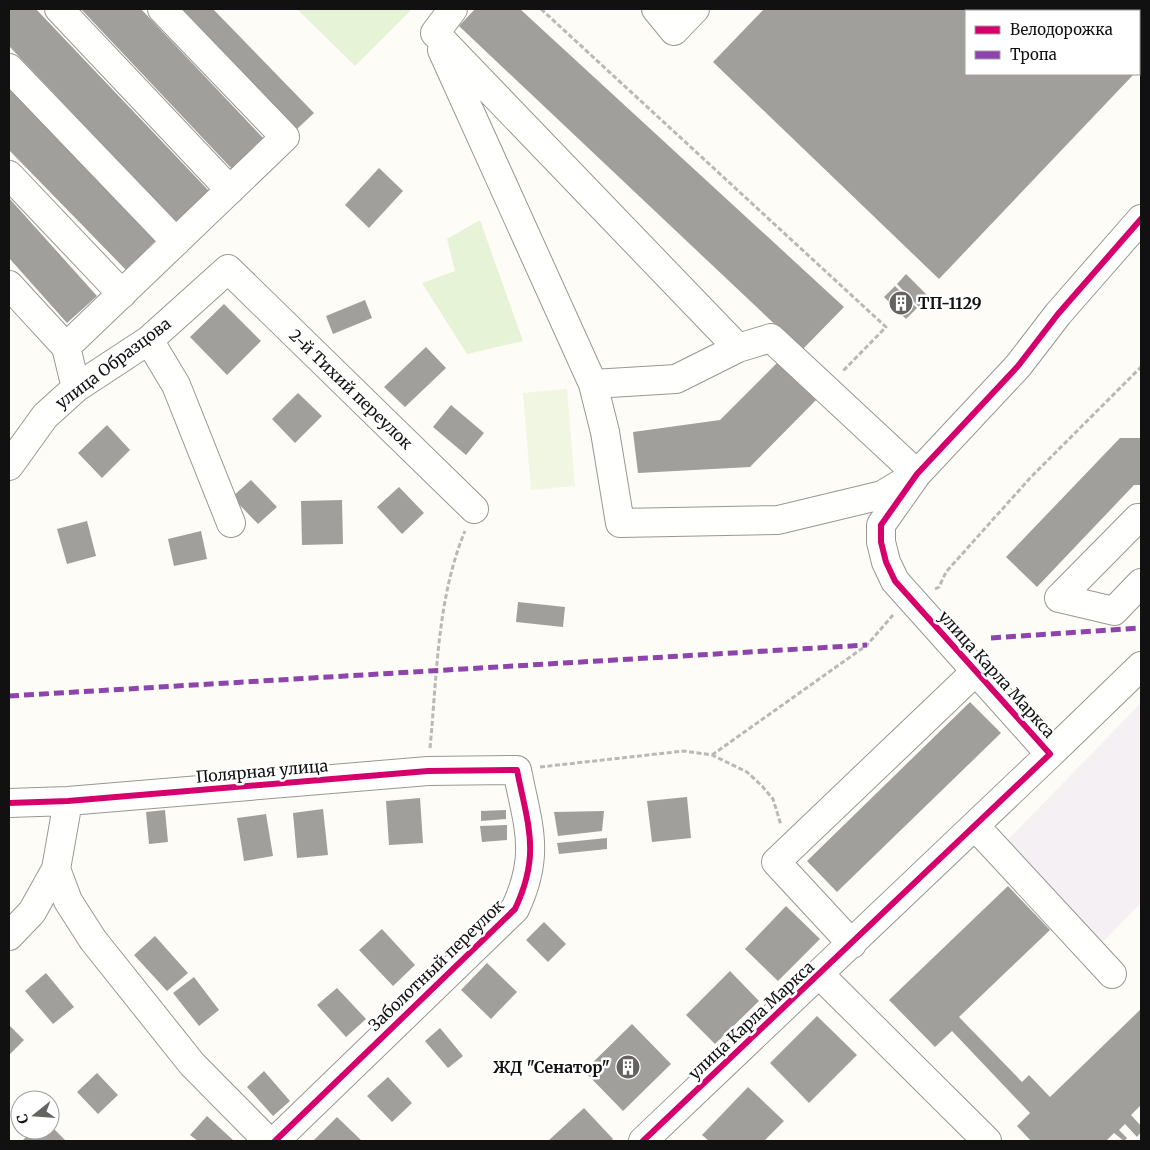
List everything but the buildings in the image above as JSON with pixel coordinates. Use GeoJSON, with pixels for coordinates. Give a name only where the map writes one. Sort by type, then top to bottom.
{"type":"FeatureCollection","features":[{"type":"Feature","properties":{"kind":"street"},"geometry":{"type":"LineString","coordinates":[[59,9],[230,190]]}},
{"type":"Feature","properties":{"kind":"street"},"geometry":{"type":"LineString","coordinates":[[66,347],[285,137],[162,9]]}},
{"type":"Feature","properties":{"kind":"street"},"geometry":{"type":"LineString","coordinates":[[435,33],[453,9]]}},
{"type":"Feature","properties":{"kind":"street"},"geometry":{"type":"LineString","coordinates":[[656,9],[674,31],[694,9]]}},
{"type":"Feature","properties":{"kind":"street"},"geometry":{"type":"LineString","coordinates":[[435,33],[738,348]]}},
{"type":"Feature","properties":{"kind":"street"},"geometry":{"type":"LineString","coordinates":[[435,33],[593,384],[605,432],[620,523],[778,520],[882,495],[917,474],[771,338],[738,348],[676,379],[593,384]]}},
{"type":"Feature","properties":{"kind":"street"},"geometry":{"type":"LineString","coordinates":[[9,68],[176,242]]}},
{"type":"Feature","properties":{"kind":"street"},"geometry":{"type":"LineString","coordinates":[[9,175],[122,294]]}},
{"type":"Feature","properties":{"kind":"street","name":"улица Карла Маркса"},"geometry":{"type":"LineString","coordinates":[[643,1141],[1050,754],[896,581],[886,562],[881,542],[881,525],[917,474],[1018,366],[1058,314],[1138,232]]}},
{"type":"Feature","properties":{"kind":"street","name":"улица Образцова"},"geometry":{"type":"LineString","coordinates":[[9,466],[45,416],[76,388],[148,340],[228,269]]}},
{"type":"Feature","properties":{"kind":"street","name":"2-й Тихий переулок"},"geometry":{"type":"LineString","coordinates":[[228,269],[474,509]]}},
{"type":"Feature","properties":{"kind":"street"},"geometry":{"type":"LineString","coordinates":[[9,285],[66,347],[76,388]]}},
{"type":"Feature","properties":{"kind":"street"},"geometry":{"type":"LineString","coordinates":[[148,340],[176,384],[231,523]]}},
{"type":"Feature","properties":{"kind":"street"},"geometry":{"type":"LineString","coordinates":[[1141,518],[1138,518],[1059,598],[1114,611],[1141,583]]}},
{"type":"Feature","properties":{"kind":"street"},"geometry":{"type":"LineString","coordinates":[[1050,754],[1141,666]]}},
{"type":"Feature","properties":{"kind":"street"},"geometry":{"type":"LineString","coordinates":[[852,944],[776,862],[976,671]]}},
{"type":"Feature","properties":{"kind":"street","name":"Полярная улица"},"geometry":{"type":"LineString","coordinates":[[9,803],[68,801],[428,771],[517,770]]}},
{"type":"Feature","properties":{"kind":"street","name":"Заболотный переулок"},"geometry":{"type":"LineString","coordinates":[[275,1141],[515,909],[528,876],[532,844],[517,770]]}},
{"type":"Feature","properties":{"kind":"street"},"geometry":{"type":"LineString","coordinates":[[9,936],[32,912],[56,869],[68,801]]}},
{"type":"Feature","properties":{"kind":"street"},"geometry":{"type":"LineString","coordinates":[[975,826],[1112,974]]}},
{"type":"Feature","properties":{"kind":"street"},"geometry":{"type":"LineString","coordinates":[[56,869],[68,901],[93,940],[192,1064],[268,1141]]}},
{"type":"Feature","properties":{"kind":"street"},"geometry":{"type":"LineString","coordinates":[[819,974],[987,1141]]}},
{"type":"Feature","properties":{"kind":"path"},"geometry":{"type":"LineString","coordinates":[[541,9],[886,327],[826,389]]}},
{"type":"Feature","properties":{"kind":"path"},"geometry":{"type":"LineString","coordinates":[[712,754],[866,645],[910,597],[939,587],[946,572],[1031,477],[1141,367]]}},
{"type":"Feature","properties":{"kind":"path"},"geometry":{"type":"LineString","coordinates":[[428,771],[441,627],[454,557],[474,509]]}},
{"type":"Feature","properties":{"kind":"path"},"geometry":{"type":"LineString","coordinates":[[517,770],[684,750],[712,754],[746,772],[762,786],[772,799],[780,824],[794,844]]}},
{"type":"Feature","properties":{"kind":"shaded area"},"geometry":{"type":"Polygon","coordinates":[[[1141,703],[1141,903],[1096,949],[998,850],[1141,703]]]}},
{"type":"Feature","properties":{"kind":"green space"},"geometry":{"type":"Polygon","coordinates":[[[297,9],[412,9],[355,66],[297,9]]]}},
{"type":"Feature","properties":{"kind":"green space"},"geometry":{"type":"Polygon","coordinates":[[[480,220],[523,341],[467,354],[422,283],[455,271],[447,239],[480,220]]]}},
{"type":"Feature","properties":{"kind":"green space"},"geometry":{"type":"Polygon","coordinates":[[[567,389],[575,486],[531,490],[523,393],[567,389]]]}},
{"type":"Feature","properties":{"kind":"marked path"},"geometry":{"type":"LineString","coordinates":[[991,638],[1141,628]]}},
{"type":"Feature","properties":{"kind":"marked path"},"geometry":{"type":"LineString","coordinates":[[9,696],[867,645]]}},
{"type":"Feature","properties":{"kind":"cycle path"},"geometry":{"type":"LineString","coordinates":[[643,1141],[1050,754],[895,581],[886,562],[881,542],[881,525],[917,474],[1018,366],[1058,314],[1141,219]]}},
{"type":"Feature","properties":{"kind":"cycle path"},"geometry":{"type":"LineString","coordinates":[[9,803],[68,801],[428,771],[517,770],[528,824],[530,856],[523,890],[515,909],[275,1141]]}},
{"type":"Feature","properties":{"kind":"place","name":"ТП-1129"},"geometry":{"type":"Point","coordinates":[901,303]}},
{"type":"Feature","properties":{"kind":"place","name":"ЖД \"Сенатор\""},"geometry":{"type":"Point","coordinates":[628,1067]}}]}
